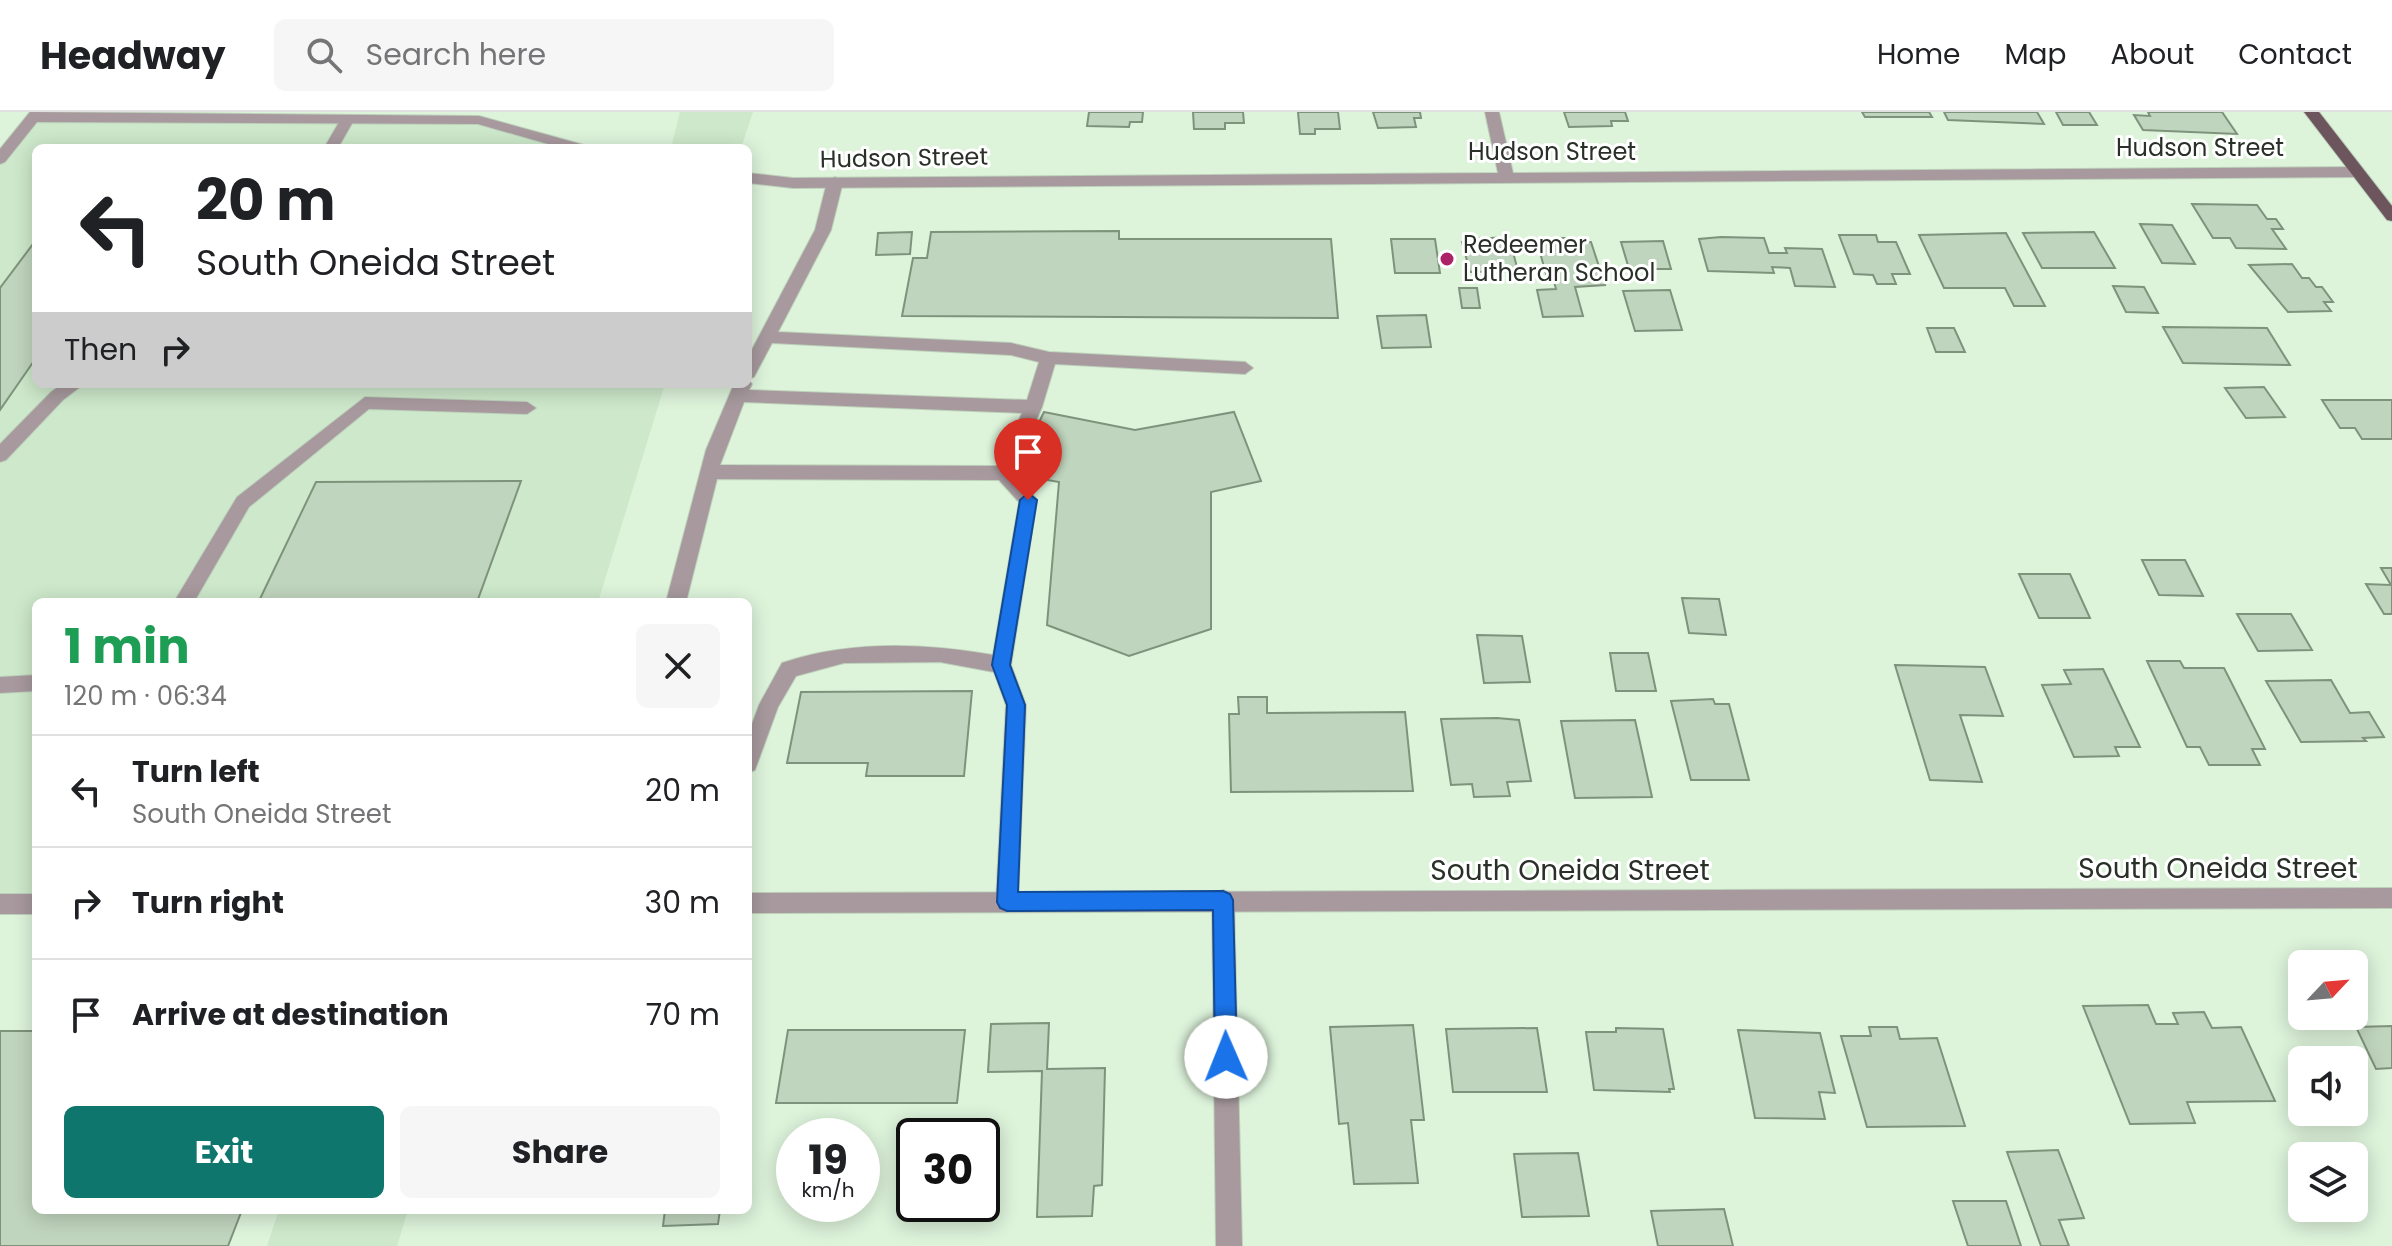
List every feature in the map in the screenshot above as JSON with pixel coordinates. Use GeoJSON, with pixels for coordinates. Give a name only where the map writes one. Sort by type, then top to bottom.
{"type":"FeatureCollection","features":[{"type":"Feature","properties":{"kind":"main road"},"geometry":{"type":"LineString","coordinates":[[2311,112],[2392,216]]}},
{"type":"Feature","properties":{"kind":"street"},"geometry":{"type":"LineString","coordinates":[[1492,112],[1506,176]]}},
{"type":"Feature","properties":{"kind":"street"},"geometry":{"type":"LineString","coordinates":[[0,159],[35,115],[479,120],[565,144]]}},
{"type":"Feature","properties":{"kind":"street"},"geometry":{"type":"LineString","coordinates":[[333,144],[347,120]]}},
{"type":"Feature","properties":{"kind":"street","name":"Hudson Street"},"geometry":{"type":"LineString","coordinates":[[752,178],[835,182],[2357,172]]}},
{"type":"Feature","properties":{"kind":"street"},"geometry":{"type":"LineString","coordinates":[[752,365],[823,230],[835,182]]}},
{"type":"Feature","properties":{"kind":"street"},"geometry":{"type":"LineString","coordinates":[[765,337],[1011,349],[1049,358],[1245,368]]}},
{"type":"Feature","properties":{"kind":"street"},"geometry":{"type":"LineString","coordinates":[[1004,473],[1033,407],[1049,358]]}},
{"type":"Feature","properties":{"kind":"street"},"geometry":{"type":"LineString","coordinates":[[0,455],[57,396],[69,388]]}},
{"type":"Feature","properties":{"kind":"street"},"geometry":{"type":"LineString","coordinates":[[677,598],[715,450],[741,390],[1033,407]]}},
{"type":"Feature","properties":{"kind":"street"},"geometry":{"type":"LineString","coordinates":[[186,598],[243,502],[365,403],[527,408]]}},
{"type":"Feature","properties":{"kind":"street"},"geometry":{"type":"LineString","coordinates":[[709,472],[1004,473],[1028,500],[1001,665],[1016,705],[1007,902]]}},
{"type":"Feature","properties":{"kind":"street"},"geometry":{"type":"LineString","coordinates":[[752,753],[769,705],[789,669],[844,655],[940,654],[1001,665]]}},
{"type":"Feature","properties":{"kind":"street"},"geometry":{"type":"LineString","coordinates":[[0,685],[32,683]]}},
{"type":"Feature","properties":{"kind":"street","name":"South Oneida Street"},"geometry":{"type":"LineString","coordinates":[[752,903],[2392,898]]}},
{"type":"Feature","properties":{"kind":"street"},"geometry":{"type":"LineString","coordinates":[[1223,900],[1229,1246]]}},
{"type":"Feature","properties":{"kind":"street"},"geometry":{"type":"LineString","coordinates":[[0,904],[32,904]]}},
{"type":"Feature","properties":{"kind":"shaded area"},"geometry":{"type":"Polygon","coordinates":[[[680,112],[753,112],[742,144],[672,144],[680,112]]]}},
{"type":"Feature","properties":{"kind":"shaded area"},"geometry":{"type":"Polygon","coordinates":[[[33,118],[479,120],[565,144],[32,144],[32,388],[664,388],[599,598],[32,598],[32,904],[0,904],[0,159],[33,118]]]}},
{"type":"Feature","properties":{"kind":"shaded area"},"geometry":{"type":"Polygon","coordinates":[[[278,1214],[407,1214],[397,1246],[267,1246],[278,1214]]]}},
{"type":"Feature","properties":{"kind":"building"},"geometry":{"type":"Polygon","coordinates":[[[1089,112],[1143,112],[1142,122],[1130,122],[1129,127],[1087,126],[1089,112]]]}},
{"type":"Feature","properties":{"kind":"building"},"geometry":{"type":"Polygon","coordinates":[[[1193,112],[1243,112],[1244,123],[1225,123],[1225,129],[1194,129],[1193,112]]]}},
{"type":"Feature","properties":{"kind":"building"},"geometry":{"type":"Polygon","coordinates":[[[1298,112],[1338,112],[1340,129],[1315,129],[1315,134],[1300,134],[1298,112]]]}},
{"type":"Feature","properties":{"kind":"building"},"geometry":{"type":"Polygon","coordinates":[[[1373,112],[1420,112],[1421,118],[1414,118],[1416,127],[1378,128],[1373,112]]]}},
{"type":"Feature","properties":{"kind":"building"},"geometry":{"type":"Polygon","coordinates":[[[1564,112],[1625,112],[1628,121],[1611,121],[1612,126],[1569,127],[1564,112]]]}},
{"type":"Feature","properties":{"kind":"building"},"geometry":{"type":"Polygon","coordinates":[[[1862,112],[1929,112],[1932,117],[1865,117],[1862,112]]]}},
{"type":"Feature","properties":{"kind":"building"},"geometry":{"type":"Polygon","coordinates":[[[1944,112],[2037,112],[2044,124],[1948,120],[1944,112]]]}},
{"type":"Feature","properties":{"kind":"building"},"geometry":{"type":"Polygon","coordinates":[[[2056,112],[2089,112],[2097,125],[2063,125],[2056,112]]]}},
{"type":"Feature","properties":{"kind":"building"},"geometry":{"type":"Polygon","coordinates":[[[2148,112],[2222,112],[2237,134],[2143,130],[2134,115],[2150,116],[2148,112]]]}},
{"type":"Feature","properties":{"kind":"building"},"geometry":{"type":"Polygon","coordinates":[[[2192,204],[2257,205],[2267,219],[2276,219],[2283,229],[2272,229],[2286,249],[2236,248],[2230,238],[2213,238],[2192,204]]]}},
{"type":"Feature","properties":{"kind":"building"},"geometry":{"type":"Polygon","coordinates":[[[2140,224],[2172,225],[2195,264],[2162,263],[2140,224]]]}},
{"type":"Feature","properties":{"kind":"building"},"geometry":{"type":"Polygon","coordinates":[[[1119,231],[1119,239],[1331,239],[1338,318],[902,316],[913,258],[927,258],[931,232],[1119,231]]]}},
{"type":"Feature","properties":{"kind":"building"},"geometry":{"type":"Polygon","coordinates":[[[912,232],[910,254],[876,255],[878,233],[912,232]]]}},
{"type":"Feature","properties":{"kind":"building"},"geometry":{"type":"Polygon","coordinates":[[[2094,232],[2115,268],[2042,268],[2023,233],[2094,232]]]}},
{"type":"Feature","properties":{"kind":"building"},"geometry":{"type":"Polygon","coordinates":[[[2006,233],[2045,306],[2014,306],[2005,288],[1944,288],[1919,235],[2006,233]]]}},
{"type":"Feature","properties":{"kind":"building"},"geometry":{"type":"Polygon","coordinates":[[[1839,235],[1876,235],[1878,242],[1896,242],[1910,274],[1892,274],[1896,284],[1877,284],[1873,275],[1854,274],[1839,235]]]}},
{"type":"Feature","properties":{"kind":"building"},"geometry":{"type":"Polygon","coordinates":[[[1509,237],[1518,271],[1470,272],[1462,242],[1509,237]]]}},
{"type":"Feature","properties":{"kind":"building"},"geometry":{"type":"Polygon","coordinates":[[[1555,238],[1573,238],[1574,243],[1591,242],[1605,285],[1575,287],[1583,316],[1543,317],[1537,290],[1556,289],[1552,274],[1546,274],[1537,242],[1555,242],[1555,238]]]}},
{"type":"Feature","properties":{"kind":"building"},"geometry":{"type":"Polygon","coordinates":[[[1764,238],[1769,253],[1787,253],[1785,248],[1822,249],[1835,287],[1795,286],[1790,268],[1772,267],[1774,273],[1708,271],[1699,239],[1764,238]]]}},
{"type":"Feature","properties":{"kind":"building"},"geometry":{"type":"Polygon","coordinates":[[[1391,239],[1435,239],[1440,273],[1395,273],[1391,239]]]}},
{"type":"Feature","properties":{"kind":"building"},"geometry":{"type":"Polygon","coordinates":[[[1663,241],[1671,269],[1629,269],[1621,242],[1663,241]]]}},
{"type":"Feature","properties":{"kind":"building"},"geometry":{"type":"Polygon","coordinates":[[[32,245],[32,364],[0,410],[0,288],[32,245]]]}},
{"type":"Feature","properties":{"kind":"building"},"geometry":{"type":"Polygon","coordinates":[[[2292,264],[2302,278],[2309,278],[2316,287],[2322,287],[2333,302],[2324,302],[2331,311],[2288,312],[2249,265],[2292,264]]]}},
{"type":"Feature","properties":{"kind":"building"},"geometry":{"type":"Polygon","coordinates":[[[2113,286],[2144,287],[2158,313],[2126,312],[2113,286]]]}},
{"type":"Feature","properties":{"kind":"building"},"geometry":{"type":"Polygon","coordinates":[[[1459,288],[1477,288],[1480,308],[1462,308],[1459,288]]]}},
{"type":"Feature","properties":{"kind":"building"},"geometry":{"type":"Polygon","coordinates":[[[1670,290],[1682,330],[1635,331],[1623,291],[1670,290]]]}},
{"type":"Feature","properties":{"kind":"building"},"geometry":{"type":"Polygon","coordinates":[[[1426,315],[1431,347],[1382,348],[1377,316],[1426,315]]]}},
{"type":"Feature","properties":{"kind":"building"},"geometry":{"type":"Polygon","coordinates":[[[2163,327],[2267,328],[2290,365],[2183,363],[2163,327]]]}},
{"type":"Feature","properties":{"kind":"building"},"geometry":{"type":"Polygon","coordinates":[[[1927,328],[1954,328],[1965,352],[1936,352],[1927,328]]]}},
{"type":"Feature","properties":{"kind":"building"},"geometry":{"type":"Polygon","coordinates":[[[2264,387],[2285,417],[2246,418],[2225,388],[2264,387]]]}},
{"type":"Feature","properties":{"kind":"building"},"geometry":{"type":"Polygon","coordinates":[[[2322,400],[2392,400],[2392,439],[2362,439],[2355,428],[2340,428],[2322,400]]]}},
{"type":"Feature","properties":{"kind":"building"},"geometry":{"type":"Polygon","coordinates":[[[1044,412],[1135,430],[1234,412],[1261,481],[1211,492],[1211,629],[1129,656],[1047,625],[1059,482],[1014,474],[1044,412]]]}},
{"type":"Feature","properties":{"kind":"building"},"geometry":{"type":"Polygon","coordinates":[[[521,481],[478,598],[260,598],[316,482],[521,481]]]}},
{"type":"Feature","properties":{"kind":"building"},"geometry":{"type":"Polygon","coordinates":[[[2142,560],[2185,560],[2203,596],[2159,595],[2142,560]]]}},
{"type":"Feature","properties":{"kind":"building"},"geometry":{"type":"Polygon","coordinates":[[[2381,568],[2392,568],[2392,614],[2384,614],[2366,584],[2391,585],[2381,568]]]}},
{"type":"Feature","properties":{"kind":"building"},"geometry":{"type":"Polygon","coordinates":[[[2019,574],[2070,574],[2090,618],[2039,618],[2019,574]]]}},
{"type":"Feature","properties":{"kind":"building"},"geometry":{"type":"Polygon","coordinates":[[[1682,598],[1719,599],[1726,635],[1689,633],[1682,598]]]}},
{"type":"Feature","properties":{"kind":"building"},"geometry":{"type":"Polygon","coordinates":[[[2237,614],[2291,614],[2312,650],[2258,651],[2237,614]]]}},
{"type":"Feature","properties":{"kind":"building"},"geometry":{"type":"Polygon","coordinates":[[[1477,635],[1522,636],[1530,682],[1484,683],[1477,635]]]}},
{"type":"Feature","properties":{"kind":"building"},"geometry":{"type":"Polygon","coordinates":[[[1610,653],[1648,653],[1656,691],[1616,691],[1610,653]]]}},
{"type":"Feature","properties":{"kind":"building"},"geometry":{"type":"Polygon","coordinates":[[[2147,661],[2180,661],[2184,668],[2224,668],[2265,749],[2252,749],[2260,765],[2209,765],[2200,747],[2187,747],[2147,661]]]}},
{"type":"Feature","properties":{"kind":"building"},"geometry":{"type":"Polygon","coordinates":[[[1895,665],[1985,667],[2003,716],[1960,715],[1982,782],[1930,780],[1895,665]]]}},
{"type":"Feature","properties":{"kind":"building"},"geometry":{"type":"Polygon","coordinates":[[[2103,669],[2140,747],[2115,747],[2119,756],[2074,757],[2042,685],[2071,684],[2064,670],[2103,669]]]}},
{"type":"Feature","properties":{"kind":"building"},"geometry":{"type":"Polygon","coordinates":[[[2331,680],[2350,713],[2369,712],[2384,737],[2363,738],[2366,741],[2301,742],[2266,681],[2331,680]]]}},
{"type":"Feature","properties":{"kind":"building"},"geometry":{"type":"Polygon","coordinates":[[[972,691],[964,776],[866,776],[868,763],[787,763],[801,692],[972,691]]]}},
{"type":"Feature","properties":{"kind":"building"},"geometry":{"type":"Polygon","coordinates":[[[1238,697],[1267,697],[1267,713],[1405,712],[1413,791],[1231,792],[1229,714],[1239,714],[1238,697]]]}},
{"type":"Feature","properties":{"kind":"building"},"geometry":{"type":"Polygon","coordinates":[[[1713,699],[1715,704],[1729,704],[1749,780],[1691,780],[1671,701],[1713,699]]]}},
{"type":"Feature","properties":{"kind":"building"},"geometry":{"type":"Polygon","coordinates":[[[1441,719],[1519,720],[1531,781],[1507,782],[1510,796],[1474,797],[1472,784],[1451,785],[1441,719]]]}},
{"type":"Feature","properties":{"kind":"building"},"geometry":{"type":"Polygon","coordinates":[[[1635,720],[1652,797],[1575,798],[1561,721],[1635,720]]]}},
{"type":"Feature","properties":{"kind":"building"},"geometry":{"type":"Polygon","coordinates":[[[2148,1005],[2156,1024],[2178,1024],[2173,1013],[2204,1012],[2212,1028],[2241,1027],[2275,1101],[2187,1102],[2195,1123],[2130,1124],[2083,1006],[2148,1005]]]}},
{"type":"Feature","properties":{"kind":"building"},"geometry":{"type":"Polygon","coordinates":[[[1049,1023],[1047,1069],[1105,1068],[1102,1185],[1094,1186],[1092,1216],[1037,1217],[1042,1071],[988,1072],[991,1024],[1049,1023]]]}},
{"type":"Feature","properties":{"kind":"building"},"geometry":{"type":"Polygon","coordinates":[[[1413,1025],[1424,1120],[1411,1120],[1418,1183],[1354,1184],[1348,1123],[1339,1124],[1330,1027],[1413,1025]]]}},
{"type":"Feature","properties":{"kind":"building"},"geometry":{"type":"Polygon","coordinates":[[[2392,1026],[2392,1068],[2376,1069],[2368,1046],[2365,1046],[2357,1030],[2368,1030],[2368,1027],[2392,1026]]]}},
{"type":"Feature","properties":{"kind":"building"},"geometry":{"type":"Polygon","coordinates":[[[1869,1027],[1897,1027],[1900,1039],[1937,1038],[1965,1126],[1867,1127],[1841,1036],[1871,1036],[1869,1027]]]}},
{"type":"Feature","properties":{"kind":"building"},"geometry":{"type":"Polygon","coordinates":[[[1537,1028],[1547,1092],[1453,1092],[1446,1029],[1537,1028]]]}},
{"type":"Feature","properties":{"kind":"building"},"geometry":{"type":"Polygon","coordinates":[[[1616,1028],[1663,1029],[1674,1089],[1669,1089],[1670,1092],[1594,1090],[1586,1032],[1616,1032],[1616,1028]]]}},
{"type":"Feature","properties":{"kind":"building"},"geometry":{"type":"Polygon","coordinates":[[[788,1030],[965,1030],[957,1103],[776,1103],[788,1030]]]}},
{"type":"Feature","properties":{"kind":"building"},"geometry":{"type":"Polygon","coordinates":[[[1738,1030],[1820,1033],[1835,1093],[1819,1092],[1825,1119],[1755,1118],[1738,1030]]]}},
{"type":"Feature","properties":{"kind":"building"},"geometry":{"type":"Polygon","coordinates":[[[0,1031],[32,1031],[32,1214],[240,1214],[228,1246],[0,1246],[0,1031]]]}},
{"type":"Feature","properties":{"kind":"building"},"geometry":{"type":"Polygon","coordinates":[[[2058,1150],[2084,1218],[2059,1220],[2069,1246],[2041,1246],[2007,1152],[2058,1150]]]}},
{"type":"Feature","properties":{"kind":"building"},"geometry":{"type":"Polygon","coordinates":[[[1578,1153],[1589,1216],[1522,1217],[1514,1154],[1578,1153]]]}},
{"type":"Feature","properties":{"kind":"building"},"geometry":{"type":"Polygon","coordinates":[[[1953,1201],[2006,1201],[2021,1246],[1968,1246],[1953,1201]]]}},
{"type":"Feature","properties":{"kind":"building"},"geometry":{"type":"Polygon","coordinates":[[[1724,1209],[1733,1246],[1658,1246],[1651,1211],[1724,1209]]]}},
{"type":"Feature","properties":{"kind":"building"},"geometry":{"type":"Polygon","coordinates":[[[664,1214],[719,1214],[718,1224],[663,1226],[664,1214]]]}},
{"type":"Feature","properties":{"kind":"place","name":"Redeemer Lutheran School"},"geometry":{"type":"Point","coordinates":[1447,259]}},
{"type":"Feature","properties":{"kind":"route"},"geometry":{"type":"LineString","coordinates":[[1028,500],[1001,665],[1016,705],[1007,902],[1223,900],[1226,1057]]}}]}
